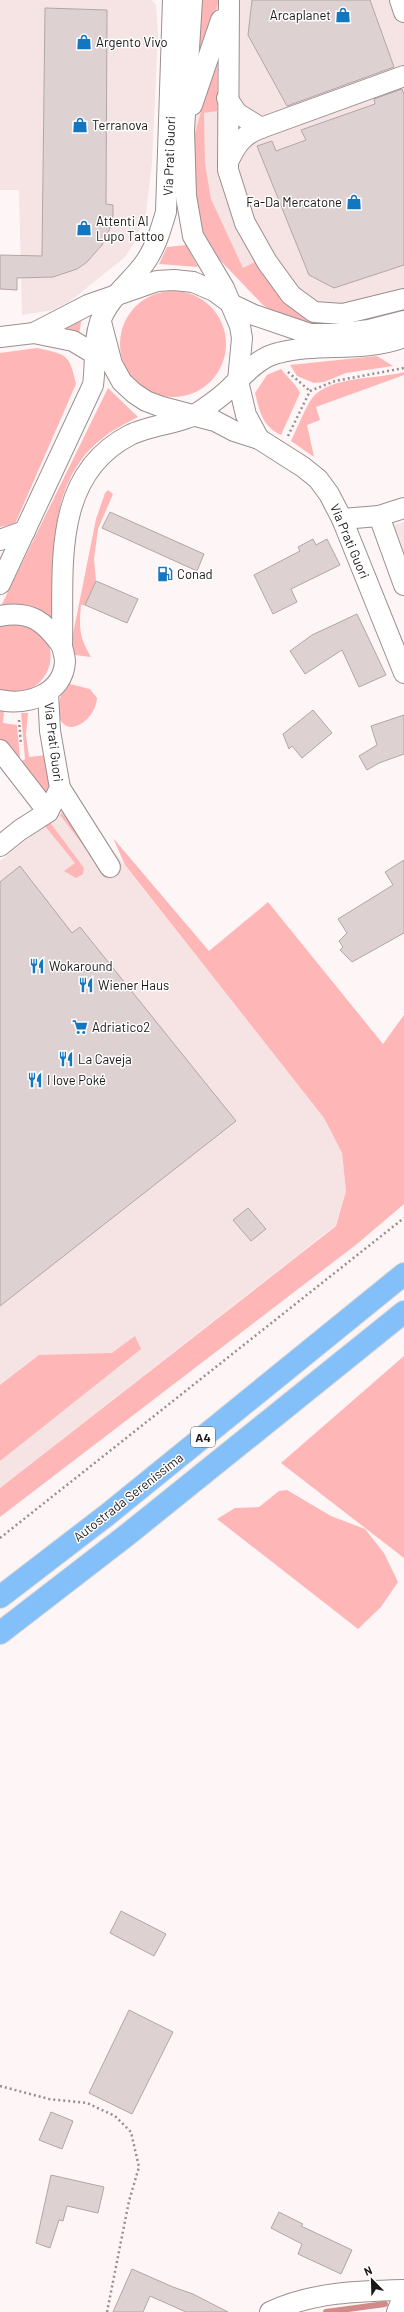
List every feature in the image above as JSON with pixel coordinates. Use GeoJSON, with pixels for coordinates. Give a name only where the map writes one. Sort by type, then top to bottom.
{"type":"FeatureCollection","features":[{"type":"Feature","properties":{"kind":"highway","name":"Autostrada Serenissima"},"geometry":{"type":"LineString","coordinates":[[0,1597],[107,1514],[404,1274]]}},
{"type":"Feature","properties":{"kind":"highway","name":"A4"},"geometry":{"type":"LineString","coordinates":[[0,1633],[127,1535],[404,1312]]}},
{"type":"Feature","properties":{"kind":"street"},"geometry":{"type":"LineString","coordinates":[[164,0],[173,25]]}},
{"type":"Feature","properties":{"kind":"street","name":"Via Prati Guori"},"geometry":{"type":"LineString","coordinates":[[0,584],[93,385],[95,372],[93,353],[100,320],[115,296],[147,260],[157,240],[166,212],[173,0]]}},
{"type":"Feature","properties":{"kind":"street"},"geometry":{"type":"LineString","coordinates":[[181,0],[179,99],[184,130]]}},
{"type":"Feature","properties":{"kind":"street","name":"Via Prati Guori"},"geometry":{"type":"LineString","coordinates":[[192,0],[184,130],[186,196],[193,236],[229,297]]}},
{"type":"Feature","properties":{"kind":"street"},"geometry":{"type":"LineString","coordinates":[[184,130],[219,31],[227,0]]}},
{"type":"Feature","properties":{"kind":"street"},"geometry":{"type":"LineString","coordinates":[[227,0],[228,164],[245,223],[266,262],[291,295],[314,312],[343,314],[404,299]]}},
{"type":"Feature","properties":{"kind":"street"},"geometry":{"type":"LineString","coordinates":[[400,0],[404,12]]}},
{"type":"Feature","properties":{"kind":"street"},"geometry":{"type":"LineString","coordinates":[[228,164],[236,145],[247,133],[404,76]]}},
{"type":"Feature","properties":{"kind":"street"},"geometry":{"type":"LineString","coordinates":[[227,98],[237,113],[261,128]]}},
{"type":"Feature","properties":{"kind":"street"},"geometry":{"type":"LineString","coordinates":[[115,296],[157,281],[174,280],[193,282],[229,297],[254,315],[310,334],[336,334],[369,330],[403,334]]}},
{"type":"Feature","properties":{"kind":"street","name":"Via Prati Guori"},"geometry":{"type":"LineString","coordinates":[[34,333],[88,305],[115,296]]}},
{"type":"Feature","properties":{"kind":"street"},"geometry":{"type":"LineString","coordinates":[[229,297],[242,338],[238,381],[246,415],[259,438]]}},
{"type":"Feature","properties":{"kind":"street"},"geometry":{"type":"LineString","coordinates":[[100,320],[112,364],[122,382],[146,401],[194,415],[259,438]]}},
{"type":"Feature","properties":{"kind":"street","name":"Via Prati Guori"},"geometry":{"type":"LineString","coordinates":[[0,337],[34,333],[72,341],[93,353]]}},
{"type":"Feature","properties":{"kind":"street"},"geometry":{"type":"LineString","coordinates":[[194,415],[215,400],[263,359],[278,352],[361,345],[403,334]]}},
{"type":"Feature","properties":{"kind":"street","name":"Via Prati Guori"},"geometry":{"type":"LineString","coordinates":[[0,700],[23,702],[48,693],[61,677],[65,662],[62,646],[66,524],[76,492],[93,464],[108,449],[129,435],[144,428],[194,415]]}},
{"type":"Feature","properties":{"kind":"street","name":"Via Prati Guori"},"geometry":{"type":"LineString","coordinates":[[259,438],[303,467],[318,479],[330,494],[342,519],[404,673]]}},
{"type":"Feature","properties":{"kind":"street"},"geometry":{"type":"LineString","coordinates":[[342,519],[379,516],[404,508]]}},
{"type":"Feature","properties":{"kind":"street"},"geometry":{"type":"LineString","coordinates":[[379,516],[404,585]]}},
{"type":"Feature","properties":{"kind":"street"},"geometry":{"type":"LineString","coordinates":[[0,540],[25,531]]}},
{"type":"Feature","properties":{"kind":"street","name":"Via Prati Guori"},"geometry":{"type":"LineString","coordinates":[[0,616],[23,614],[37,620],[49,628],[62,646]]}},
{"type":"Feature","properties":{"kind":"street","name":"Via Prati Guori"},"geometry":{"type":"LineString","coordinates":[[48,693],[50,731],[60,788],[48,812]]}},
{"type":"Feature","properties":{"kind":"street"},"geometry":{"type":"LineString","coordinates":[[0,750],[48,812],[20,830],[0,846]]}},
{"type":"Feature","properties":{"kind":"street"},"geometry":{"type":"LineString","coordinates":[[60,788],[110,867]]}},
{"type":"Feature","properties":{"kind":"street"},"geometry":{"type":"LineString","coordinates":[[270,2312],[299,2301],[329,2294],[404,2290]]}},
{"type":"Feature","properties":{"kind":"street"},"geometry":{"type":"LineString","coordinates":[[397,2312],[404,2294]]}},
{"type":"Feature","properties":{"kind":"path"},"geometry":{"type":"LineString","coordinates":[[284,368],[293,378],[310,390]]}},
{"type":"Feature","properties":{"kind":"path"},"geometry":{"type":"LineString","coordinates":[[280,453],[310,390],[335,381],[404,368]]}},
{"type":"Feature","properties":{"kind":"path"},"geometry":{"type":"LineString","coordinates":[[0,1538],[404,1218]]}},
{"type":"Feature","properties":{"kind":"path"},"geometry":{"type":"LineString","coordinates":[[0,2086],[49,2100],[87,2103],[115,2116],[131,2132],[138,2168],[129,2201],[107,2312]]}},
{"type":"Feature","properties":{"kind":"shaded area"},"geometry":{"type":"Polygon","coordinates":[[[0,0],[152,0],[156,5],[158,34],[152,163],[146,213],[136,240],[125,257],[70,301],[53,310],[22,315],[19,190],[0,190],[0,0]]]}},
{"type":"Feature","properties":{"kind":"shaded area"},"geometry":{"type":"Polygon","coordinates":[[[201,0],[404,0],[404,313],[263,305],[219,259],[209,242],[194,137],[201,0]]]}},
{"type":"Feature","properties":{"kind":"shaded area"},"geometry":{"type":"Polygon","coordinates":[[[201,0],[219,0],[198,76],[201,0]]]}},
{"type":"Feature","properties":{"kind":"shaded area"},"geometry":{"type":"Polygon","coordinates":[[[217,53],[217,111],[204,113],[205,164],[211,199],[243,268],[259,260],[306,316],[404,306],[404,313],[364,324],[312,327],[283,318],[263,305],[219,259],[199,224],[194,203],[194,137],[217,53]]]}},
{"type":"Feature","properties":{"kind":"shaded area"},"geometry":{"type":"Polygon","coordinates":[[[186,245],[198,267],[159,264],[167,247],[186,245]]]}},
{"type":"Feature","properties":{"kind":"shaded area"},"geometry":{"type":"Polygon","coordinates":[[[173,291],[193,295],[211,306],[222,324],[226,344],[222,364],[211,382],[193,393],[173,397],[153,393],[135,382],[124,364],[120,344],[124,324],[135,306],[153,295],[173,291]]]}},
{"type":"Feature","properties":{"kind":"shaded area"},"geometry":{"type":"Polygon","coordinates":[[[82,316],[79,335],[57,329],[82,316]]]}},
{"type":"Feature","properties":{"kind":"shaded area"},"geometry":{"type":"Polygon","coordinates":[[[37,348],[55,352],[65,357],[71,366],[76,384],[15,524],[0,527],[0,353],[37,348]]]}},
{"type":"Feature","properties":{"kind":"shaded area"},"geometry":{"type":"Polygon","coordinates":[[[377,356],[393,366],[346,373],[324,382],[314,383],[297,376],[290,365],[377,356]]]}},
{"type":"Feature","properties":{"kind":"shaded area"},"geometry":{"type":"Polygon","coordinates":[[[281,369],[300,393],[281,435],[266,423],[260,412],[255,393],[267,375],[281,369]]]}},
{"type":"Feature","properties":{"kind":"shaded area"},"geometry":{"type":"Polygon","coordinates":[[[404,372],[404,375],[316,407],[320,420],[307,425],[314,457],[291,441],[310,401],[321,390],[331,385],[356,379],[404,372]]]}},
{"type":"Feature","properties":{"kind":"shaded area"},"geometry":{"type":"Polygon","coordinates":[[[108,388],[138,417],[104,437],[85,454],[72,474],[63,496],[57,520],[54,544],[52,618],[28,606],[1,606],[108,388]]]}},
{"type":"Feature","properties":{"kind":"shaded area"},"geometry":{"type":"Polygon","coordinates":[[[108,490],[113,494],[98,529],[94,559],[96,581],[86,605],[81,605],[80,620],[82,638],[91,657],[75,655],[70,684],[90,689],[97,698],[95,707],[84,722],[78,726],[71,727],[65,725],[60,719],[58,709],[96,519],[105,493],[108,490]]]}},
{"type":"Feature","properties":{"kind":"shaded area"},"geometry":{"type":"Polygon","coordinates":[[[404,522],[404,552],[394,525],[404,522]]]}},
{"type":"Feature","properties":{"kind":"shaded area"},"geometry":{"type":"Polygon","coordinates":[[[6,624],[22,624],[30,626],[42,635],[49,646],[51,659],[48,671],[41,681],[30,689],[16,692],[0,690],[0,627],[6,624]]]}},
{"type":"Feature","properties":{"kind":"shaded area"},"geometry":{"type":"Polygon","coordinates":[[[0,710],[4,711],[3,723],[17,725],[20,757],[17,760],[0,739],[0,710]]]}},
{"type":"Feature","properties":{"kind":"shaded area"},"geometry":{"type":"Polygon","coordinates":[[[21,713],[28,713],[26,735],[29,757],[46,755],[50,779],[50,791],[43,794],[20,762],[25,759],[21,713]]]}},
{"type":"Feature","properties":{"kind":"shaded area"},"geometry":{"type":"Polygon","coordinates":[[[74,801],[324,1118],[342,1153],[346,1191],[336,1225],[0,1488],[0,861],[74,801]]]}},
{"type":"Feature","properties":{"kind":"shaded area"},"geometry":{"type":"Polygon","coordinates":[[[62,813],[88,845],[86,849],[60,815],[62,813]]]}},
{"type":"Feature","properties":{"kind":"shaded area"},"geometry":{"type":"Polygon","coordinates":[[[49,821],[84,868],[83,874],[76,878],[64,871],[75,863],[45,826],[49,821]]]}},
{"type":"Feature","properties":{"kind":"shaded area"},"geometry":{"type":"Polygon","coordinates":[[[113,838],[209,951],[268,902],[383,1044],[404,1015],[404,1204],[357,1244],[0,1517],[0,1488],[336,1226],[346,1191],[342,1153],[324,1118],[125,865],[113,838]]]}},
{"type":"Feature","properties":{"kind":"shaded area"},"geometry":{"type":"Polygon","coordinates":[[[135,1336],[141,1349],[0,1461],[0,1385],[39,1355],[112,1353],[135,1336]]]}},
{"type":"Feature","properties":{"kind":"shaded area"},"geometry":{"type":"Polygon","coordinates":[[[404,1356],[404,1558],[281,1463],[404,1356]]]}},
{"type":"Feature","properties":{"kind":"shaded area"},"geometry":{"type":"Polygon","coordinates":[[[287,1490],[331,1516],[365,1529],[384,1553],[398,1582],[381,1607],[358,1629],[217,1519],[235,1508],[259,1507],[279,1491],[287,1490]]]}},
{"type":"Feature","properties":{"kind":"building"},"geometry":{"type":"Polygon","coordinates":[[[252,0],[370,0],[394,67],[287,106],[248,35],[252,0]]]}},
{"type":"Feature","properties":{"kind":"building"},"geometry":{"type":"Polygon","coordinates":[[[45,8],[107,10],[106,204],[113,205],[113,215],[111,226],[102,245],[87,262],[77,269],[53,277],[17,278],[17,290],[0,289],[0,255],[42,256],[45,8]]]}},
{"type":"Feature","properties":{"kind":"building","name":"Fa-Da Mercatone"},"geometry":{"type":"Polygon","coordinates":[[[402,89],[404,95],[404,265],[334,288],[309,275],[257,146],[272,141],[276,151],[306,140],[301,130],[375,104],[374,99],[402,89]]]}},
{"type":"Feature","properties":{"kind":"building"},"geometry":{"type":"Polygon","coordinates":[[[110,512],[204,554],[197,571],[102,528],[110,512]]]}},
{"type":"Feature","properties":{"kind":"building"},"geometry":{"type":"Polygon","coordinates":[[[313,539],[316,545],[327,539],[340,565],[291,589],[297,602],[273,614],[254,575],[300,551],[298,547],[313,539]]]}},
{"type":"Feature","properties":{"kind":"building"},"geometry":{"type":"Polygon","coordinates":[[[96,581],[138,599],[127,623],[85,605],[96,581]]]}},
{"type":"Feature","properties":{"kind":"building"},"geometry":{"type":"Polygon","coordinates":[[[357,614],[386,675],[359,687],[342,650],[305,674],[290,651],[312,635],[357,614]]]}},
{"type":"Feature","properties":{"kind":"building"},"geometry":{"type":"Polygon","coordinates":[[[313,710],[332,733],[302,758],[292,746],[289,749],[283,734],[313,710]]]}},
{"type":"Feature","properties":{"kind":"building"},"geometry":{"type":"Polygon","coordinates":[[[404,715],[404,754],[379,763],[367,770],[359,756],[377,745],[371,726],[404,715]]]}},
{"type":"Feature","properties":{"kind":"building"},"geometry":{"type":"Polygon","coordinates":[[[404,860],[404,933],[352,962],[340,950],[343,947],[339,941],[347,933],[338,919],[393,885],[385,872],[404,860]]]}},
{"type":"Feature","properties":{"kind":"building","name":"Adriatico2"},"geometry":{"type":"Polygon","coordinates":[[[20,866],[72,933],[80,927],[236,1121],[0,1306],[0,882],[20,866]]]}},
{"type":"Feature","properties":{"kind":"building"},"geometry":{"type":"Polygon","coordinates":[[[248,1208],[266,1229],[251,1241],[233,1220],[248,1208]]]}},
{"type":"Feature","properties":{"kind":"building"},"geometry":{"type":"Polygon","coordinates":[[[121,1911],[166,1934],[154,1956],[110,1933],[121,1911]]]}},
{"type":"Feature","properties":{"kind":"building"},"geometry":{"type":"Polygon","coordinates":[[[129,2010],[173,2032],[132,2114],[89,2093],[129,2010]]]}},
{"type":"Feature","properties":{"kind":"building"},"geometry":{"type":"Polygon","coordinates":[[[51,2112],[73,2121],[62,2149],[39,2140],[51,2112]]]}},
{"type":"Feature","properties":{"kind":"building"},"geometry":{"type":"Polygon","coordinates":[[[51,2175],[104,2187],[98,2213],[67,2206],[63,2221],[59,2220],[50,2248],[36,2243],[51,2175]]]}},
{"type":"Feature","properties":{"kind":"building"},"geometry":{"type":"Polygon","coordinates":[[[279,2212],[303,2224],[301,2226],[352,2250],[341,2274],[298,2254],[302,2244],[271,2228],[279,2212]]]}},
{"type":"Feature","properties":{"kind":"building"},"geometry":{"type":"Polygon","coordinates":[[[132,2269],[193,2294],[228,2312],[186,2312],[150,2296],[143,2312],[113,2312],[132,2269]]]}},
{"type":"Feature","properties":{"kind":"waterway"},"geometry":{"type":"LineString","coordinates":[[326,2312],[385,2304]]}},
{"type":"Feature","properties":{"kind":"place","name":"Arcaplanet"},"geometry":{"type":"Point","coordinates":[343,15]}},
{"type":"Feature","properties":{"kind":"place","name":"Argento Vivo"},"geometry":{"type":"Point","coordinates":[84,42]}},
{"type":"Feature","properties":{"kind":"place","name":"Terranova"},"geometry":{"type":"Point","coordinates":[80,125]}},
{"type":"Feature","properties":{"kind":"place","name":"Fa-Da Mercatone"},"geometry":{"type":"Point","coordinates":[354,202]}},
{"type":"Feature","properties":{"kind":"place","name":"Attenti Al Lupo Tattoo"},"geometry":{"type":"Point","coordinates":[84,228]}},
{"type":"Feature","properties":{"kind":"place","name":"Conad"},"geometry":{"type":"Point","coordinates":[165,574]}},
{"type":"Feature","properties":{"kind":"place","name":"Wokaround"},"geometry":{"type":"Point","coordinates":[37,966]}},
{"type":"Feature","properties":{"kind":"place","name":"Wiener Haus"},"geometry":{"type":"Point","coordinates":[86,985]}},
{"type":"Feature","properties":{"kind":"place","name":"Adriatico2"},"geometry":{"type":"Point","coordinates":[80,1027]}},
{"type":"Feature","properties":{"kind":"place","name":"La Caveja"},"geometry":{"type":"Point","coordinates":[66,1059]}},
{"type":"Feature","properties":{"kind":"place","name":"I love Poké"},"geometry":{"type":"Point","coordinates":[35,1080]}}]}
